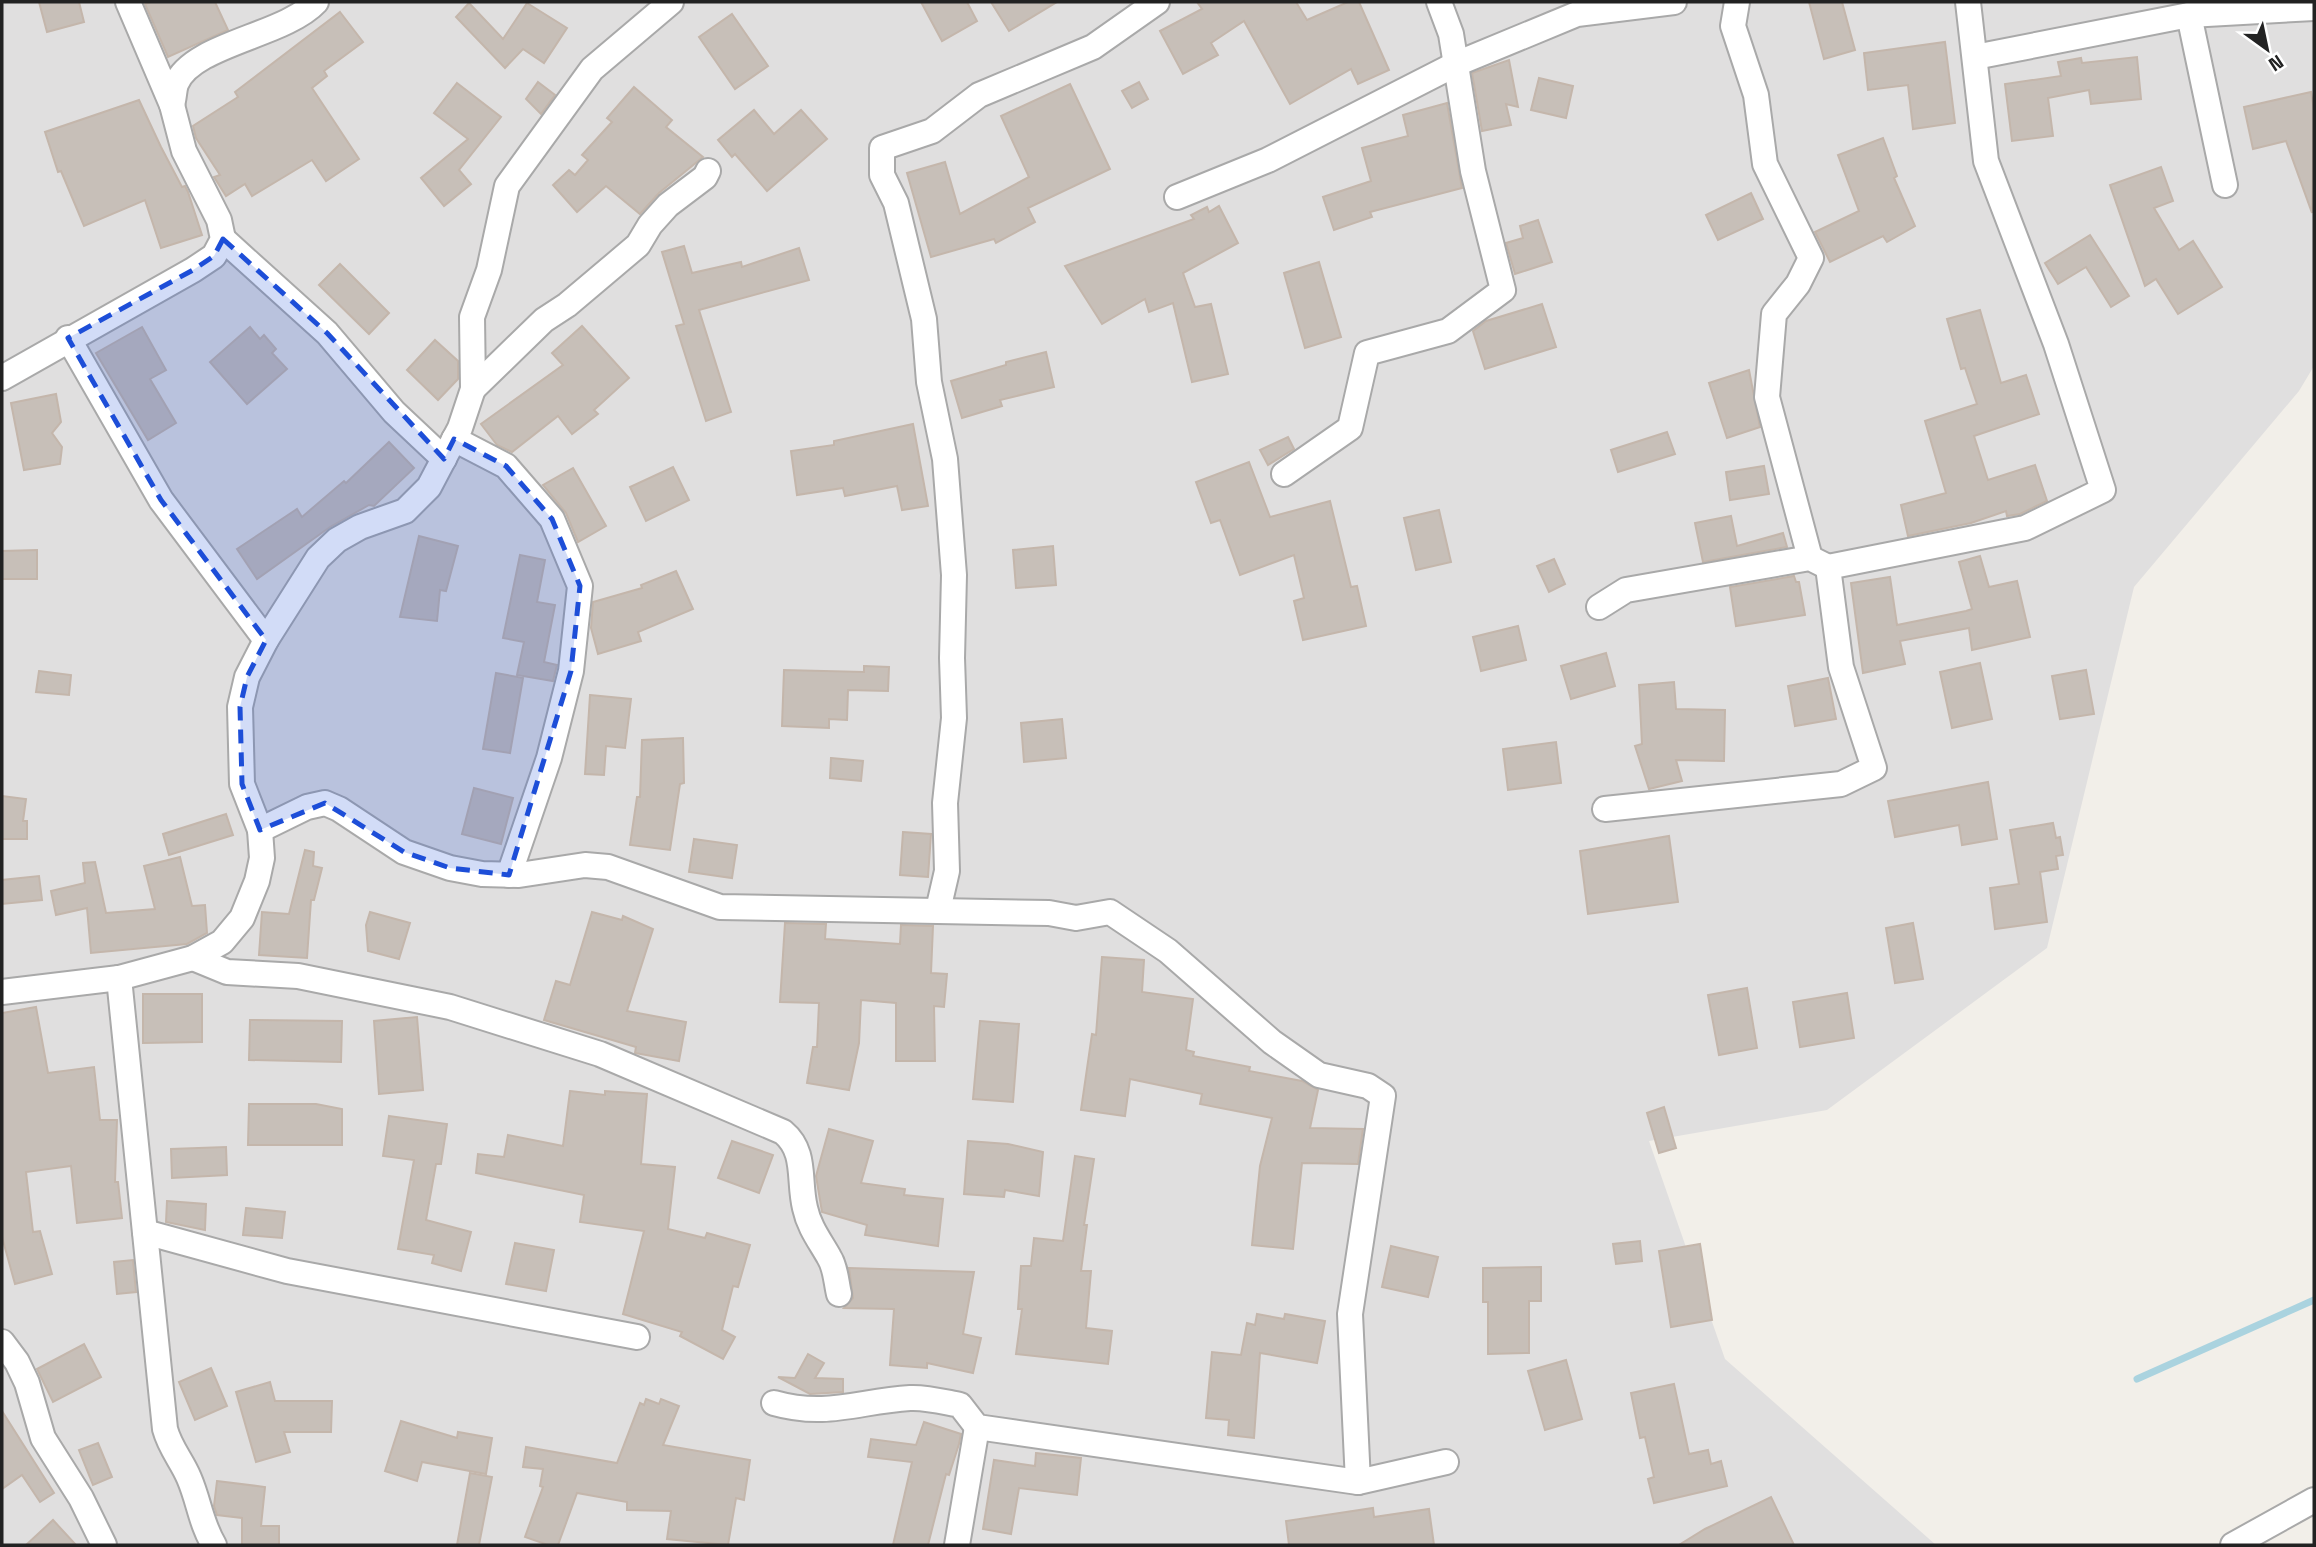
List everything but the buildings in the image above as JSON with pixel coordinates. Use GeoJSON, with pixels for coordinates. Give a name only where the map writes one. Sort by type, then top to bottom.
{"type":"FeatureCollection","features":[{"type":"Feature","properties":{"kind":"street"},"geometry":{"type":"LineString","coordinates":[[128,2],[173,106],[184,151],[219,220],[223,239],[327,333],[394,412],[449,449],[506,466],[552,519],[580,586],[571,671],[548,758],[509,874]]}},
{"type":"Feature","properties":{"kind":"street"},"geometry":{"type":"LineString","coordinates":[[173,106],[176,83],[188,66],[296,19],[316,2]]}},
{"type":"Feature","properties":{"kind":"street"},"geometry":{"type":"LineString","coordinates":[[2,992],[119,978],[193,958],[222,942],[242,918],[262,858],[260,830],[242,784],[240,707],[247,677],[266,640],[318,558],[337,540],[360,527],[415,505],[429,487],[449,449],[473,389],[472,317],[489,270],[507,186],[592,69],[671,2]]}},
{"type":"Feature","properties":{"kind":"street"},"geometry":{"type":"LineString","coordinates":[[938,910],[947,871],[945,803],[954,718],[954,575],[945,459],[929,382],[924,319],[896,203],[883,176],[882,148],[932,131],[979,94],[1093,47],[1157,2]]}},
{"type":"Feature","properties":{"kind":"street"},"geometry":{"type":"LineString","coordinates":[[1284,474],[1350,428],[1367,353],[1448,331],[1503,290],[1473,171],[1451,34],[1439,2]]}},
{"type":"Feature","properties":{"kind":"street"},"geometry":{"type":"LineString","coordinates":[[1177,197],[1268,160],[1456,64],[1577,14],[1674,2]]}},
{"type":"Feature","properties":{"kind":"street"},"geometry":{"type":"LineString","coordinates":[[1605,809],[1841,784],[1874,768],[1841,667],[1819,563],[1767,397],[1774,314],[1798,284],[1811,258],[1765,164],[1756,95],[1733,26],[1737,2]]}},
{"type":"Feature","properties":{"kind":"street"},"geometry":{"type":"LineString","coordinates":[[1599,607],[1626,590],[1819,563],[2025,528],[2103,490],[2056,344],[1986,161],[1968,2]]}},
{"type":"Feature","properties":{"kind":"street"},"geometry":{"type":"LineString","coordinates":[[1975,57],[2189,15],[2314,8]]}},
{"type":"Feature","properties":{"kind":"street"},"geometry":{"type":"LineString","coordinates":[[2189,15],[2225,185]]}},
{"type":"Feature","properties":{"kind":"street"},"geometry":{"type":"LineString","coordinates":[[473,389],[544,320],[567,305],[638,245],[659,215],[708,171]]}},
{"type":"Feature","properties":{"kind":"street"},"geometry":{"type":"LineString","coordinates":[[2,378],[214,257],[223,239]]}},
{"type":"Feature","properties":{"kind":"street"},"geometry":{"type":"LineString","coordinates":[[68,338],[161,500],[266,640]]}},
{"type":"Feature","properties":{"kind":"street"},"geometry":{"type":"LineString","coordinates":[[260,830],[307,807],[325,803],[339,809],[404,852],[450,868],[482,874],[509,874],[585,864],[640,878],[720,907],[1049,913],[1076,918],[1110,912],[1168,951],[1272,1042],[1319,1075],[1368,1086],[1383,1096],[1350,1314],[1358,1482]]}},
{"type":"Feature","properties":{"kind":"street"},"geometry":{"type":"LineString","coordinates":[[193,958],[227,972],[298,976],[450,1007],[600,1054],[783,1132],[794,1141],[799,1154],[804,1208],[811,1229],[834,1267],[839,1294]]}},
{"type":"Feature","properties":{"kind":"street"},"geometry":{"type":"LineString","coordinates":[[119,978],[165,1429],[169,1446],[188,1475],[201,1521],[214,1545]]}},
{"type":"Feature","properties":{"kind":"street"},"geometry":{"type":"LineString","coordinates":[[145,1232],[287,1271],[637,1337]]}},
{"type":"Feature","properties":{"kind":"street"},"geometry":{"type":"LineString","coordinates":[[2,1342],[17,1362],[27,1383],[43,1438],[52,1456],[81,1498],[104,1545]]}},
{"type":"Feature","properties":{"kind":"street"},"geometry":{"type":"LineString","coordinates":[[774,1403],[795,1409],[850,1409],[914,1398],[960,1405],[977,1427],[1358,1482],[1446,1462]]}},
{"type":"Feature","properties":{"kind":"street"},"geometry":{"type":"LineString","coordinates":[[957,1545],[977,1427]]}},
{"type":"Feature","properties":{"kind":"street"},"geometry":{"type":"LineString","coordinates":[[2233,1545],[2314,1500]]}},
{"type":"Feature","properties":{"kind":"highlighted area"},"geometry":{"type":"Polygon","coordinates":[[[223,239],[327,333],[444,459],[454,439],[506,466],[552,519],[580,586],[571,671],[509,875],[450,868],[404,852],[325,803],[260,830],[242,784],[240,707],[247,677],[266,640],[161,500],[68,338],[193,270],[214,256],[223,239]]]}},
{"type":"Feature","properties":{"kind":"shaded area"},"geometry":{"type":"Polygon","coordinates":[[[2,2],[2314,2],[2314,366],[2299,391],[2134,587],[2047,948],[1827,1110],[1649,1141],[1725,1359],[1936,1545],[2,1545],[2,2]]]}},
{"type":"Feature","properties":{"kind":"waterway"},"geometry":{"type":"LineString","coordinates":[[2137,1379],[2314,1300]]}}]}
